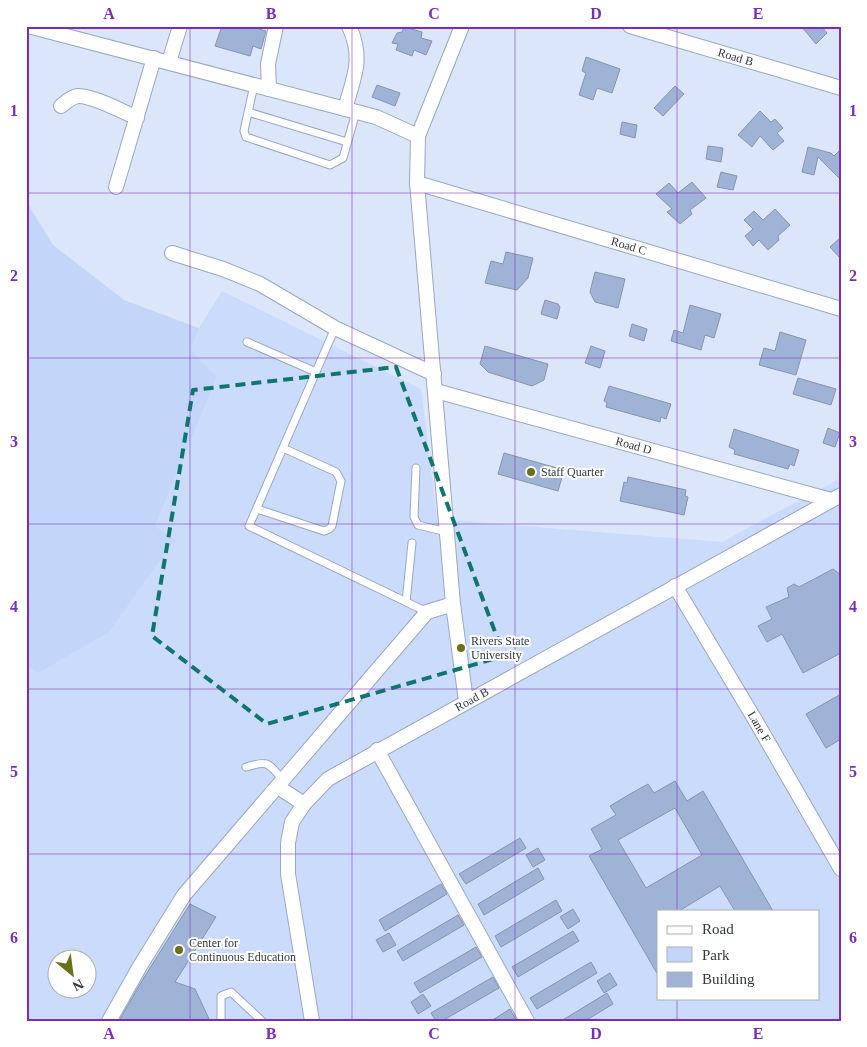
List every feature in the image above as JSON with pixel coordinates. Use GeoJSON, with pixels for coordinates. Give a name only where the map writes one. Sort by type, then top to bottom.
{"type":"FeatureCollection","features":[{"type":"Feature","properties":{"kind":"street"},"geometry":{"type":"LineString","coordinates":[[28,26],[376,117],[418,136]]}},
{"type":"Feature","properties":{"kind":"street"},"geometry":{"type":"LineString","coordinates":[[169,62],[180,26]]}},
{"type":"Feature","properties":{"kind":"street"},"geometry":{"type":"LineString","coordinates":[[269,89],[268,64],[276,26]]}},
{"type":"Feature","properties":{"kind":"street"},"geometry":{"type":"LineString","coordinates":[[349,26],[356,41],[358,59],[351,110]]}},
{"type":"Feature","properties":{"kind":"street"},"geometry":{"type":"LineString","coordinates":[[462,26],[418,136],[417,183],[454,604],[466,701]]}},
{"type":"Feature","properties":{"kind":"street","name":"Road B"},"geometry":{"type":"LineString","coordinates":[[630,26],[841,88]]}},
{"type":"Feature","properties":{"kind":"street"},"geometry":{"type":"LineString","coordinates":[[116,187],[154,58]]}},
{"type":"Feature","properties":{"kind":"street"},"geometry":{"type":"LineString","coordinates":[[61,106],[79,96],[96,100],[137,118]]}},
{"type":"Feature","properties":{"kind":"street","name":"Road C"},"geometry":{"type":"LineString","coordinates":[[417,183],[841,309]]}},
{"type":"Feature","properties":{"kind":"street"},"geometry":{"type":"LineString","coordinates":[[172,253],[223,269],[260,284],[335,328],[434,374]]}},
{"type":"Feature","properties":{"kind":"street","name":"Road D"},"geometry":{"type":"LineString","coordinates":[[436,391],[836,497]]}},
{"type":"Feature","properties":{"kind":"street","name":"Road B"},"geometry":{"type":"LineString","coordinates":[[312,1021],[288,874],[288,843],[292,822],[304,804],[328,779],[836,497]]}},
{"type":"Feature","properties":{"kind":"street","name":"Lane F"},"geometry":{"type":"LineString","coordinates":[[675,586],[841,869]]}},
{"type":"Feature","properties":{"kind":"street"},"geometry":{"type":"LineString","coordinates":[[109,1021],[184,894],[427,612],[454,604]]}},
{"type":"Feature","properties":{"kind":"street"},"geometry":{"type":"LineString","coordinates":[[378,750],[527,1021]]}},
{"type":"Feature","properties":{"kind":"street"},"geometry":{"type":"LineString","coordinates":[[281,783],[304,804]]}},
{"type":"Feature","properties":{"kind":"lane"},"geometry":{"type":"LineString","coordinates":[[254,85],[244,131],[246,137],[330,165],[343,158],[348,142],[351,110]]}},
{"type":"Feature","properties":{"kind":"lane"},"geometry":{"type":"LineString","coordinates":[[248,112],[348,142]]}},
{"type":"Feature","properties":{"kind":"lane"},"geometry":{"type":"LineString","coordinates":[[335,328],[249,526],[427,612]]}},
{"type":"Feature","properties":{"kind":"lane"},"geometry":{"type":"LineString","coordinates":[[247,342],[316,372]]}},
{"type":"Feature","properties":{"kind":"lane"},"geometry":{"type":"LineString","coordinates":[[257,508],[324,531],[332,526],[341,481],[336,472],[283,448]]}},
{"type":"Feature","properties":{"kind":"lane"},"geometry":{"type":"LineString","coordinates":[[416,468],[415,521],[418,525],[448,532]]}},
{"type":"Feature","properties":{"kind":"lane"},"geometry":{"type":"LineString","coordinates":[[406,602],[412,543]]}},
{"type":"Feature","properties":{"kind":"lane"},"geometry":{"type":"LineString","coordinates":[[246,767],[261,762],[269,765],[281,783]]}},
{"type":"Feature","properties":{"kind":"lane"},"geometry":{"type":"LineString","coordinates":[[220,1021],[221,996],[231,992],[262,1021]]}},
{"type":"Feature","properties":{"kind":"highlighted area"},"geometry":{"type":"Polygon","coordinates":[[[396,367],[504,656],[267,724],[152,636],[193,390],[396,367]]]}},
{"type":"Feature","properties":{"kind":"shaded area","name":"Rivers State University"},"geometry":{"type":"Polygon","coordinates":[[[222,291],[421,389],[437,519],[722,542],[841,478],[841,1021],[30,1021],[26,1019],[26,665],[38,673],[175,539],[155,526],[217,377],[191,350],[199,328],[222,291]]]}},
{"type":"Feature","properties":{"kind":"green space"},"geometry":{"type":"Polygon","coordinates":[[[26,201],[53,245],[124,300],[199,328],[191,350],[217,377],[155,526],[175,539],[109,632],[38,673],[26,665],[26,201]]]}},
{"type":"Feature","properties":{"kind":"building"},"geometry":{"type":"Polygon","coordinates":[[[222,26],[260,26],[259,29],[266,31],[261,49],[253,46],[250,56],[215,46],[222,26]]]}},
{"type":"Feature","properties":{"kind":"building"},"geometry":{"type":"Polygon","coordinates":[[[801,26],[821,26],[827,33],[816,44],[801,26]]]}},
{"type":"Feature","properties":{"kind":"building"},"geometry":{"type":"Polygon","coordinates":[[[404,27],[422,32],[421,38],[432,41],[426,55],[414,50],[412,56],[396,50],[398,44],[392,43],[397,33],[402,32],[404,27]]]}},
{"type":"Feature","properties":{"kind":"building"},"geometry":{"type":"Polygon","coordinates":[[[586,57],[620,69],[612,93],[597,88],[593,100],[579,95],[586,73],[582,71],[586,57]]]}},
{"type":"Feature","properties":{"kind":"building"},"geometry":{"type":"Polygon","coordinates":[[[377,85],[400,93],[395,106],[372,97],[377,85]]]}},
{"type":"Feature","properties":{"kind":"building"},"geometry":{"type":"Polygon","coordinates":[[[675,86],[684,94],[663,116],[654,108],[675,86]]]}},
{"type":"Feature","properties":{"kind":"building"},"geometry":{"type":"Polygon","coordinates":[[[760,111],[771,122],[775,119],[783,128],[777,133],[784,141],[773,150],[760,136],[752,147],[738,135],[760,111]]]}},
{"type":"Feature","properties":{"kind":"building"},"geometry":{"type":"Polygon","coordinates":[[[622,122],[637,125],[635,138],[620,134],[622,122]]]}},
{"type":"Feature","properties":{"kind":"building"},"geometry":{"type":"Polygon","coordinates":[[[708,146],[723,148],[721,162],[706,159],[708,146]]]}},
{"type":"Feature","properties":{"kind":"building"},"geometry":{"type":"Polygon","coordinates":[[[808,147],[831,153],[834,156],[841,149],[841,180],[818,157],[814,175],[802,172],[808,147]]]}},
{"type":"Feature","properties":{"kind":"building"},"geometry":{"type":"Polygon","coordinates":[[[721,172],[737,176],[733,190],[717,187],[721,172]]]}},
{"type":"Feature","properties":{"kind":"building"},"geometry":{"type":"Polygon","coordinates":[[[692,182],[706,198],[690,210],[692,214],[680,224],[667,212],[672,209],[656,194],[669,183],[678,193],[692,182]]]}},
{"type":"Feature","properties":{"kind":"building"},"geometry":{"type":"Polygon","coordinates":[[[775,209],[790,225],[778,236],[779,240],[768,250],[759,240],[753,246],[745,236],[753,229],[744,220],[754,211],[763,220],[775,209]]]}},
{"type":"Feature","properties":{"kind":"building"},"geometry":{"type":"Polygon","coordinates":[[[841,237],[841,259],[830,247],[841,237]]]}},
{"type":"Feature","properties":{"kind":"building"},"geometry":{"type":"Polygon","coordinates":[[[506,252],[533,258],[528,278],[517,290],[485,283],[491,261],[503,264],[506,252]]]}},
{"type":"Feature","properties":{"kind":"building"},"geometry":{"type":"Polygon","coordinates":[[[595,272],[625,279],[618,308],[595,302],[590,292],[595,272]]]}},
{"type":"Feature","properties":{"kind":"building"},"geometry":{"type":"Polygon","coordinates":[[[545,300],[558,304],[560,307],[557,319],[541,314],[545,300]]]}},
{"type":"Feature","properties":{"kind":"building"},"geometry":{"type":"Polygon","coordinates":[[[690,305],[721,314],[714,338],[705,335],[701,350],[671,341],[674,330],[683,333],[690,305]]]}},
{"type":"Feature","properties":{"kind":"building"},"geometry":{"type":"Polygon","coordinates":[[[632,324],[647,329],[644,341],[629,336],[632,324]]]}},
{"type":"Feature","properties":{"kind":"building"},"geometry":{"type":"Polygon","coordinates":[[[780,332],[806,340],[796,375],[759,365],[764,348],[775,351],[780,332]]]}},
{"type":"Feature","properties":{"kind":"building"},"geometry":{"type":"Polygon","coordinates":[[[485,346],[548,364],[544,380],[532,386],[488,372],[480,364],[485,346]]]}},
{"type":"Feature","properties":{"kind":"building"},"geometry":{"type":"Polygon","coordinates":[[[591,346],[605,351],[600,368],[585,363],[591,346]]]}},
{"type":"Feature","properties":{"kind":"building"},"geometry":{"type":"Polygon","coordinates":[[[798,378],[836,389],[831,405],[793,394],[798,378]]]}},
{"type":"Feature","properties":{"kind":"building"},"geometry":{"type":"Polygon","coordinates":[[[609,386],[671,404],[666,419],[661,417],[660,422],[606,407],[607,403],[604,401],[609,386]]]}},
{"type":"Feature","properties":{"kind":"building"},"geometry":{"type":"Polygon","coordinates":[[[828,428],[840,433],[835,447],[823,443],[828,428]]]}},
{"type":"Feature","properties":{"kind":"building"},"geometry":{"type":"Polygon","coordinates":[[[734,429],[799,450],[794,466],[790,464],[788,469],[734,454],[735,450],[729,447],[734,429]]]}},
{"type":"Feature","properties":{"kind":"building","name":"Staff Quarter"},"geometry":{"type":"Polygon","coordinates":[[[504,453],[564,470],[558,491],[498,474],[504,453]]]}},
{"type":"Feature","properties":{"kind":"building"},"geometry":{"type":"Polygon","coordinates":[[[628,477],[686,490],[685,496],[688,497],[684,515],[620,501],[624,482],[627,483],[628,477]]]}},
{"type":"Feature","properties":{"kind":"building"},"geometry":{"type":"Polygon","coordinates":[[[833,569],[841,575],[841,653],[803,673],[782,634],[767,642],[758,626],[772,619],[766,607],[789,597],[787,588],[794,584],[799,587],[833,569]]]}},
{"type":"Feature","properties":{"kind":"building"},"geometry":{"type":"Polygon","coordinates":[[[841,694],[841,739],[826,748],[806,714],[841,694]]]}},
{"type":"Feature","properties":{"kind":"building"},"geometry":{"type":"Polygon","coordinates":[[[675,781],[687,801],[703,791],[772,910],[734,910],[720,886],[681,910],[657,910],[657,973],[589,856],[602,849],[591,829],[616,815],[610,806],[648,784],[654,793],[675,781]],[[675,808],[618,840],[646,888],[702,855],[675,808]]]}},
{"type":"Feature","properties":{"kind":"building"},"geometry":{"type":"Polygon","coordinates":[[[520,838],[526,848],[466,884],[459,874],[520,838]]]}},
{"type":"Feature","properties":{"kind":"building"},"geometry":{"type":"Polygon","coordinates":[[[538,848],[545,860],[533,867],[526,855],[538,848]]]}},
{"type":"Feature","properties":{"kind":"building"},"geometry":{"type":"Polygon","coordinates":[[[538,868],[544,879],[484,915],[478,904],[538,868]]]}},
{"type":"Feature","properties":{"kind":"building"},"geometry":{"type":"Polygon","coordinates":[[[441,884],[447,894],[385,931],[379,920],[441,884]]]}},
{"type":"Feature","properties":{"kind":"building"},"geometry":{"type":"Polygon","coordinates":[[[556,900],[562,911],[501,947],[495,936],[556,900]]]}},
{"type":"Feature","properties":{"kind":"building","name":"Center for Continuous Education"},"geometry":{"type":"Polygon","coordinates":[[[190,904],[216,917],[175,982],[195,989],[210,1021],[119,1021],[140,984],[190,904]]]}},
{"type":"Feature","properties":{"kind":"building"},"geometry":{"type":"Polygon","coordinates":[[[573,909],[580,921],[568,929],[560,917],[573,909]]]}},
{"type":"Feature","properties":{"kind":"building"},"geometry":{"type":"Polygon","coordinates":[[[458,915],[464,925],[403,961],[397,951],[458,915]]]}},
{"type":"Feature","properties":{"kind":"building"},"geometry":{"type":"Polygon","coordinates":[[[573,931],[579,941],[518,977],[512,967],[573,931]]]}},
{"type":"Feature","properties":{"kind":"building"},"geometry":{"type":"Polygon","coordinates":[[[389,933],[396,945],[383,952],[376,940],[389,933]]]}},
{"type":"Feature","properties":{"kind":"building"},"geometry":{"type":"Polygon","coordinates":[[[476,947],[482,957],[420,993],[414,983],[476,947]]]}},
{"type":"Feature","properties":{"kind":"building"},"geometry":{"type":"Polygon","coordinates":[[[591,962],[597,973],[537,1009],[530,998],[591,962]]]}},
{"type":"Feature","properties":{"kind":"building"},"geometry":{"type":"Polygon","coordinates":[[[610,973],[617,985],[604,993],[597,981],[610,973]]]}},
{"type":"Feature","properties":{"kind":"building"},"geometry":{"type":"Polygon","coordinates":[[[493,977],[499,988],[442,1021],[436,1021],[431,1013],[493,977]]]}},
{"type":"Feature","properties":{"kind":"building"},"geometry":{"type":"Polygon","coordinates":[[[607,993],[613,1004],[585,1021],[561,1021],[607,993]]]}},
{"type":"Feature","properties":{"kind":"building"},"geometry":{"type":"Polygon","coordinates":[[[423,994],[431,1006],[418,1014],[411,1002],[423,994]]]}},
{"type":"Feature","properties":{"kind":"building"},"geometry":{"type":"Polygon","coordinates":[[[510,1009],[516,1020],[491,1021],[510,1009]]]}},
{"type":"Feature","properties":{"kind":"place","name":"Staff Quarter"},"geometry":{"type":"Point","coordinates":[531,472]}},
{"type":"Feature","properties":{"kind":"place","name":"Rivers State University"},"geometry":{"type":"Point","coordinates":[461,648]}},
{"type":"Feature","properties":{"kind":"place","name":"Center for Continuous Education"},"geometry":{"type":"Point","coordinates":[179,950]}}]}
